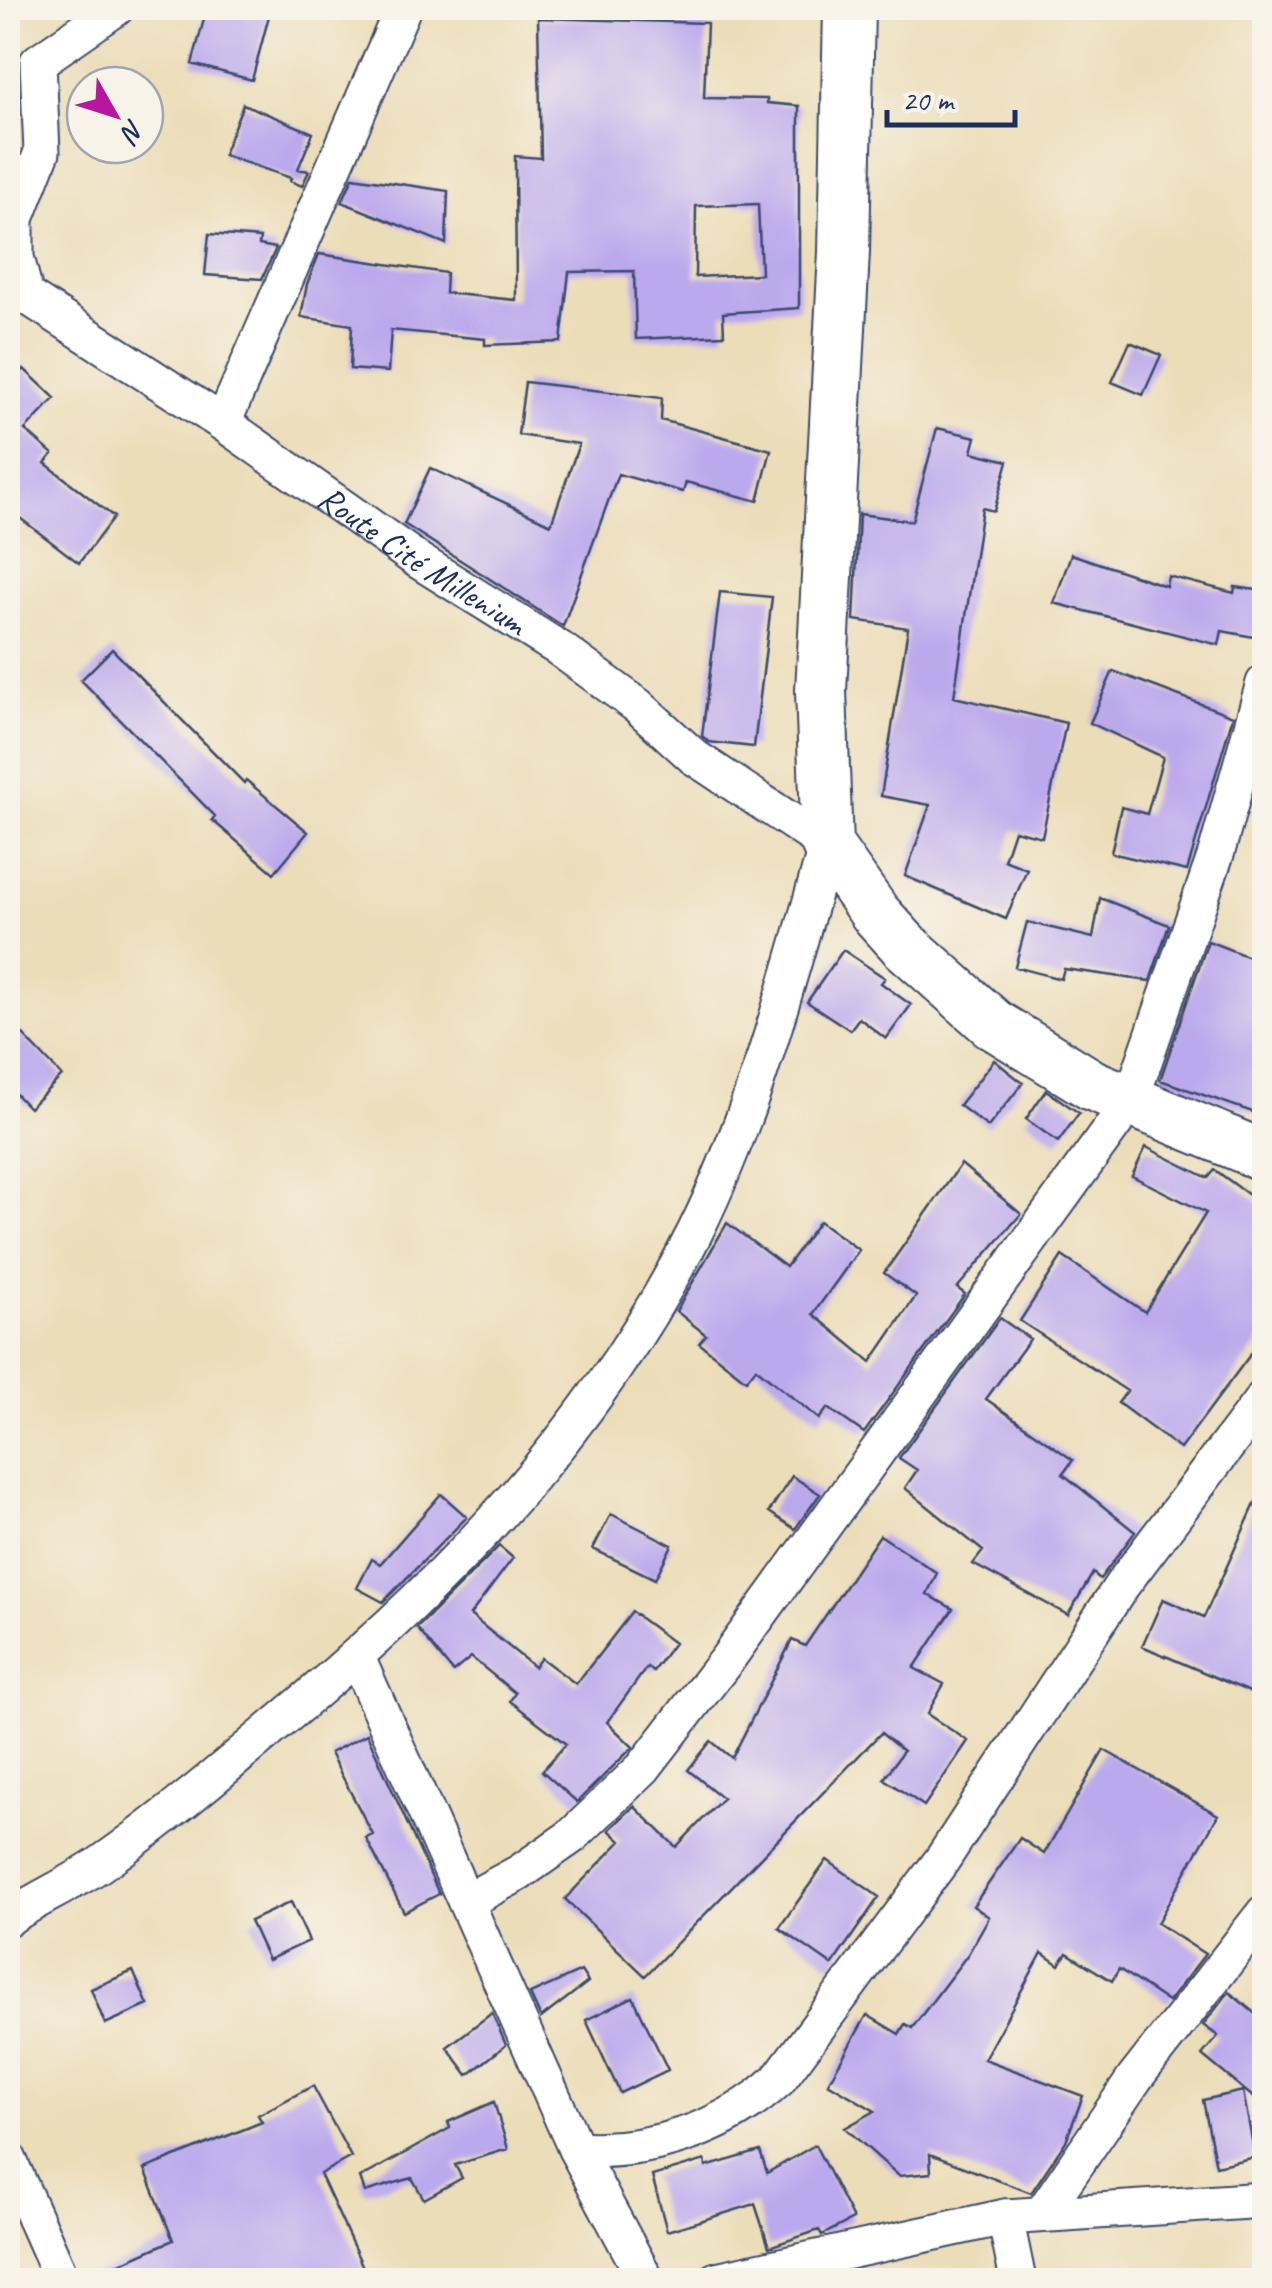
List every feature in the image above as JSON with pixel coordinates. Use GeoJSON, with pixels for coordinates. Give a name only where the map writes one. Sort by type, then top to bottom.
{"type":"FeatureCollection","features":[{"type":"Feature","properties":{"kind":"street"},"geometry":{"type":"LineString","coordinates":[[17,290],[16,219],[42,152],[38,62],[116,8]]}},
{"type":"Feature","properties":{"kind":"street"},"geometry":{"type":"LineString","coordinates":[[223,423],[403,8]]}},
{"type":"Feature","properties":{"kind":"street"},"geometry":{"type":"LineString","coordinates":[[8,1918],[98,1866],[166,1816],[357,1658],[488,1531],[579,1418],[642,1328],[695,1231],[734,1144],[767,1054],[827,846],[821,692],[844,252],[849,8]]}},
{"type":"Feature","properties":{"kind":"street","name":"Route Cité Millenium"},"geometry":{"type":"LineString","coordinates":[[17,290],[223,423],[419,562],[560,649],[638,706],[694,757],[827,846]]}},
{"type":"Feature","properties":{"kind":"street"},"geometry":{"type":"LineString","coordinates":[[469,1900],[520,1873],[572,1836],[642,1768],[728,1658],[1130,1102],[1217,851],[1264,683]]}},
{"type":"Feature","properties":{"kind":"street"},"geometry":{"type":"LineString","coordinates":[[827,846],[875,913],[954,992],[1040,1055],[1130,1102],[1264,1156]]}},
{"type":"Feature","properties":{"kind":"street"},"geometry":{"type":"LineString","coordinates":[[576,2150],[634,2145],[695,2131],[747,2108],[778,2080],[942,1860],[1122,1585],[1264,1397]]}},
{"type":"Feature","properties":{"kind":"street"},"geometry":{"type":"LineString","coordinates":[[357,1658],[469,1900],[576,2150],[646,2280]]}},
{"type":"Feature","properties":{"kind":"street"},"geometry":{"type":"LineString","coordinates":[[1042,2214],[1135,2078],[1264,1913]]}},
{"type":"Feature","properties":{"kind":"street"},"geometry":{"type":"LineString","coordinates":[[8,2158],[62,2280]]}},
{"type":"Feature","properties":{"kind":"street"},"geometry":{"type":"LineString","coordinates":[[716,2280],[1006,2217],[1264,2200]]}},
{"type":"Feature","properties":{"kind":"street"},"geometry":{"type":"LineString","coordinates":[[1006,2217],[1018,2280]]}},
{"type":"Feature","properties":{"kind":"building"},"geometry":{"type":"Polygon","coordinates":[[[207,8],[271,8],[252,80],[192,64],[207,8]]]}},
{"type":"Feature","properties":{"kind":"building"},"geometry":{"type":"Polygon","coordinates":[[[538,18],[707,23],[704,98],[767,99],[767,103],[799,106],[799,308],[723,313],[724,335],[636,339],[634,271],[569,272],[561,342],[485,345],[485,339],[391,330],[388,372],[350,369],[352,325],[301,317],[307,284],[319,254],[446,273],[445,293],[516,300],[515,156],[541,158],[538,18]],[[758,204],[696,206],[695,277],[761,274],[758,204]]]}},
{"type":"Feature","properties":{"kind":"building"},"geometry":{"type":"Polygon","coordinates":[[[243,104],[313,133],[298,169],[309,171],[302,186],[290,181],[291,178],[223,155],[243,104]]]}},
{"type":"Feature","properties":{"kind":"building"},"geometry":{"type":"Polygon","coordinates":[[[353,177],[448,191],[446,244],[342,202],[353,177]]]}},
{"type":"Feature","properties":{"kind":"building"},"geometry":{"type":"Polygon","coordinates":[[[209,234],[260,238],[259,245],[276,248],[262,279],[205,275],[209,234]]]}},
{"type":"Feature","properties":{"kind":"building"},"geometry":{"type":"Polygon","coordinates":[[[1130,342],[1161,355],[1143,395],[1112,382],[1130,342]]]}},
{"type":"Feature","properties":{"kind":"building"},"geometry":{"type":"Polygon","coordinates":[[[24,369],[55,398],[25,430],[53,454],[45,463],[114,517],[79,563],[8,509],[8,387],[24,369]]]}},
{"type":"Feature","properties":{"kind":"building"},"geometry":{"type":"Polygon","coordinates":[[[525,382],[662,398],[661,420],[771,450],[758,501],[686,482],[683,492],[618,474],[563,626],[404,524],[430,468],[551,524],[579,444],[518,435],[525,382]]]}},
{"type":"Feature","properties":{"kind":"building"},"geometry":{"type":"Polygon","coordinates":[[[937,428],[976,437],[972,452],[1008,461],[994,511],[982,508],[954,697],[1066,723],[1042,837],[1014,830],[1004,860],[1027,869],[1006,919],[905,876],[930,805],[881,796],[908,628],[854,620],[859,514],[912,521],[937,428]]]}},
{"type":"Feature","properties":{"kind":"building"},"geometry":{"type":"Polygon","coordinates":[[[1071,554],[1166,586],[1168,576],[1234,593],[1235,587],[1264,591],[1264,639],[1222,631],[1219,645],[1054,603],[1071,554]]]}},
{"type":"Feature","properties":{"kind":"building"},"geometry":{"type":"Polygon","coordinates":[[[720,592],[772,597],[754,747],[709,742],[702,736],[720,592]]]}},
{"type":"Feature","properties":{"kind":"building"},"geometry":{"type":"Polygon","coordinates":[[[112,649],[244,783],[246,780],[308,832],[274,873],[212,820],[215,816],[81,680],[112,649]]]}},
{"type":"Feature","properties":{"kind":"building"},"geometry":{"type":"Polygon","coordinates":[[[1113,671],[1233,716],[1187,871],[1111,853],[1121,807],[1147,814],[1163,757],[1090,723],[1113,671]]]}},
{"type":"Feature","properties":{"kind":"building"},"geometry":{"type":"Polygon","coordinates":[[[1100,898],[1169,925],[1150,981],[1064,969],[1061,979],[1015,967],[1027,922],[1093,938],[1100,898]]]}},
{"type":"Feature","properties":{"kind":"building"},"geometry":{"type":"Polygon","coordinates":[[[1208,941],[1264,963],[1264,1116],[1160,1080],[1208,941]]]}},
{"type":"Feature","properties":{"kind":"building"},"geometry":{"type":"Polygon","coordinates":[[[843,950],[885,978],[881,983],[911,1005],[886,1039],[859,1018],[850,1030],[807,1002],[843,950]]]}},
{"type":"Feature","properties":{"kind":"building"},"geometry":{"type":"Polygon","coordinates":[[[8,1019],[62,1076],[29,1108],[8,1086],[8,1019]]]}},
{"type":"Feature","properties":{"kind":"building"},"geometry":{"type":"Polygon","coordinates":[[[994,1060],[1023,1083],[988,1127],[959,1105],[994,1060]]]}},
{"type":"Feature","properties":{"kind":"building"},"geometry":{"type":"Polygon","coordinates":[[[1046,1090],[1079,1113],[1058,1142],[1026,1119],[1046,1090]]]}},
{"type":"Feature","properties":{"kind":"building"},"geometry":{"type":"Polygon","coordinates":[[[1146,1147],[1208,1178],[1215,1170],[1264,1206],[1264,1336],[1180,1449],[1118,1403],[1127,1391],[1020,1321],[1062,1256],[1145,1312],[1206,1213],[1132,1176],[1146,1147]]]}},
{"type":"Feature","properties":{"kind":"building"},"geometry":{"type":"Polygon","coordinates":[[[961,1164],[1021,1214],[957,1288],[965,1294],[864,1433],[828,1408],[819,1419],[756,1368],[746,1380],[699,1343],[706,1335],[676,1311],[727,1223],[786,1267],[819,1221],[859,1250],[813,1314],[871,1362],[916,1296],[884,1273],[961,1164]]]}},
{"type":"Feature","properties":{"kind":"building"},"geometry":{"type":"Polygon","coordinates":[[[1000,1318],[1030,1339],[986,1399],[1073,1460],[1063,1474],[1135,1532],[1100,1579],[1093,1573],[1068,1615],[973,1564],[983,1551],[905,1488],[917,1470],[899,1458],[1000,1318]]]}},
{"type":"Feature","properties":{"kind":"building"},"geometry":{"type":"Polygon","coordinates":[[[792,1476],[820,1494],[795,1529],[769,1512],[792,1476]]]}},
{"type":"Feature","properties":{"kind":"building"},"geometry":{"type":"Polygon","coordinates":[[[1264,1484],[1264,1698],[1142,1646],[1163,1599],[1204,1617],[1264,1484]]]}},
{"type":"Feature","properties":{"kind":"building"},"geometry":{"type":"Polygon","coordinates":[[[441,1494],[467,1517],[383,1602],[357,1588],[372,1559],[380,1564],[441,1494]]]}},
{"type":"Feature","properties":{"kind":"building"},"geometry":{"type":"Polygon","coordinates":[[[611,1514],[672,1545],[655,1579],[593,1549],[611,1514]]]}},
{"type":"Feature","properties":{"kind":"building"},"geometry":{"type":"Polygon","coordinates":[[[880,1535],[937,1573],[927,1594],[953,1609],[914,1668],[944,1684],[927,1714],[968,1741],[924,1806],[884,1779],[903,1751],[881,1733],[645,1976],[565,1899],[621,1841],[609,1830],[634,1806],[676,1847],[723,1798],[688,1770],[711,1741],[732,1758],[792,1640],[805,1646],[880,1535]]]}},
{"type":"Feature","properties":{"kind":"building"},"geometry":{"type":"Polygon","coordinates":[[[499,1546],[513,1558],[470,1615],[534,1667],[541,1658],[576,1684],[632,1612],[674,1643],[653,1671],[647,1667],[607,1722],[633,1747],[577,1802],[542,1771],[566,1744],[510,1701],[515,1693],[471,1657],[453,1672],[417,1628],[499,1546]]]}},
{"type":"Feature","properties":{"kind":"building"},"geometry":{"type":"Polygon","coordinates":[[[367,1734],[439,1894],[404,1912],[366,1838],[373,1835],[330,1753],[367,1734]]]}},
{"type":"Feature","properties":{"kind":"building"},"geometry":{"type":"Polygon","coordinates":[[[1104,1750],[1218,1815],[1157,1923],[1205,1954],[1168,2002],[1119,1969],[1112,1981],[1067,1953],[1059,1965],[1042,1953],[984,2059],[1083,2096],[1066,2141],[1031,2193],[930,2154],[931,2173],[899,2176],[845,2128],[875,2111],[828,2083],[867,2015],[899,2034],[905,2024],[912,2028],[968,1954],[989,1917],[973,1906],[1020,1838],[1044,1854],[1104,1750]]]}},
{"type":"Feature","properties":{"kind":"building"},"geometry":{"type":"Polygon","coordinates":[[[827,1860],[879,1897],[832,1965],[779,1928],[827,1860]]]}},
{"type":"Feature","properties":{"kind":"building"},"geometry":{"type":"Polygon","coordinates":[[[291,1902],[309,1941],[268,1960],[250,1921],[291,1902]]]}},
{"type":"Feature","properties":{"kind":"building"},"geometry":{"type":"Polygon","coordinates":[[[133,1971],[148,2005],[105,2024],[91,1989],[133,1971]]]}},
{"type":"Feature","properties":{"kind":"building"},"geometry":{"type":"Polygon","coordinates":[[[581,1971],[588,1982],[541,2018],[530,1994],[581,1971]]]}},
{"type":"Feature","properties":{"kind":"building"},"geometry":{"type":"Polygon","coordinates":[[[1229,1992],[1264,2021],[1264,2106],[1202,2055],[1218,2036],[1203,2025],[1229,1992]]]}},
{"type":"Feature","properties":{"kind":"building"},"geometry":{"type":"Polygon","coordinates":[[[633,1997],[668,2070],[620,2093],[586,2020],[633,1997]]]}},
{"type":"Feature","properties":{"kind":"building"},"geometry":{"type":"Polygon","coordinates":[[[492,2013],[506,2045],[468,2075],[447,2047],[492,2013]]]}},
{"type":"Feature","properties":{"kind":"building"},"geometry":{"type":"Polygon","coordinates":[[[313,2086],[351,2157],[320,2174],[369,2280],[83,2280],[173,2240],[145,2169],[262,2122],[258,2115],[313,2086]]]}},
{"type":"Feature","properties":{"kind":"building"},"geometry":{"type":"Polygon","coordinates":[[[1243,2091],[1255,2157],[1216,2166],[1203,2100],[1243,2091]]]}},
{"type":"Feature","properties":{"kind":"building"},"geometry":{"type":"Polygon","coordinates":[[[494,2102],[508,2149],[455,2165],[462,2178],[424,2199],[412,2178],[365,2192],[360,2178],[450,2128],[448,2122],[494,2102]]]}},
{"type":"Feature","properties":{"kind":"building"},"geometry":{"type":"Polygon","coordinates":[[[815,2145],[853,2219],[822,2235],[819,2230],[769,2247],[755,2204],[667,2231],[652,2176],[705,2160],[706,2167],[760,2151],[767,2173],[815,2145]]]}}]}
